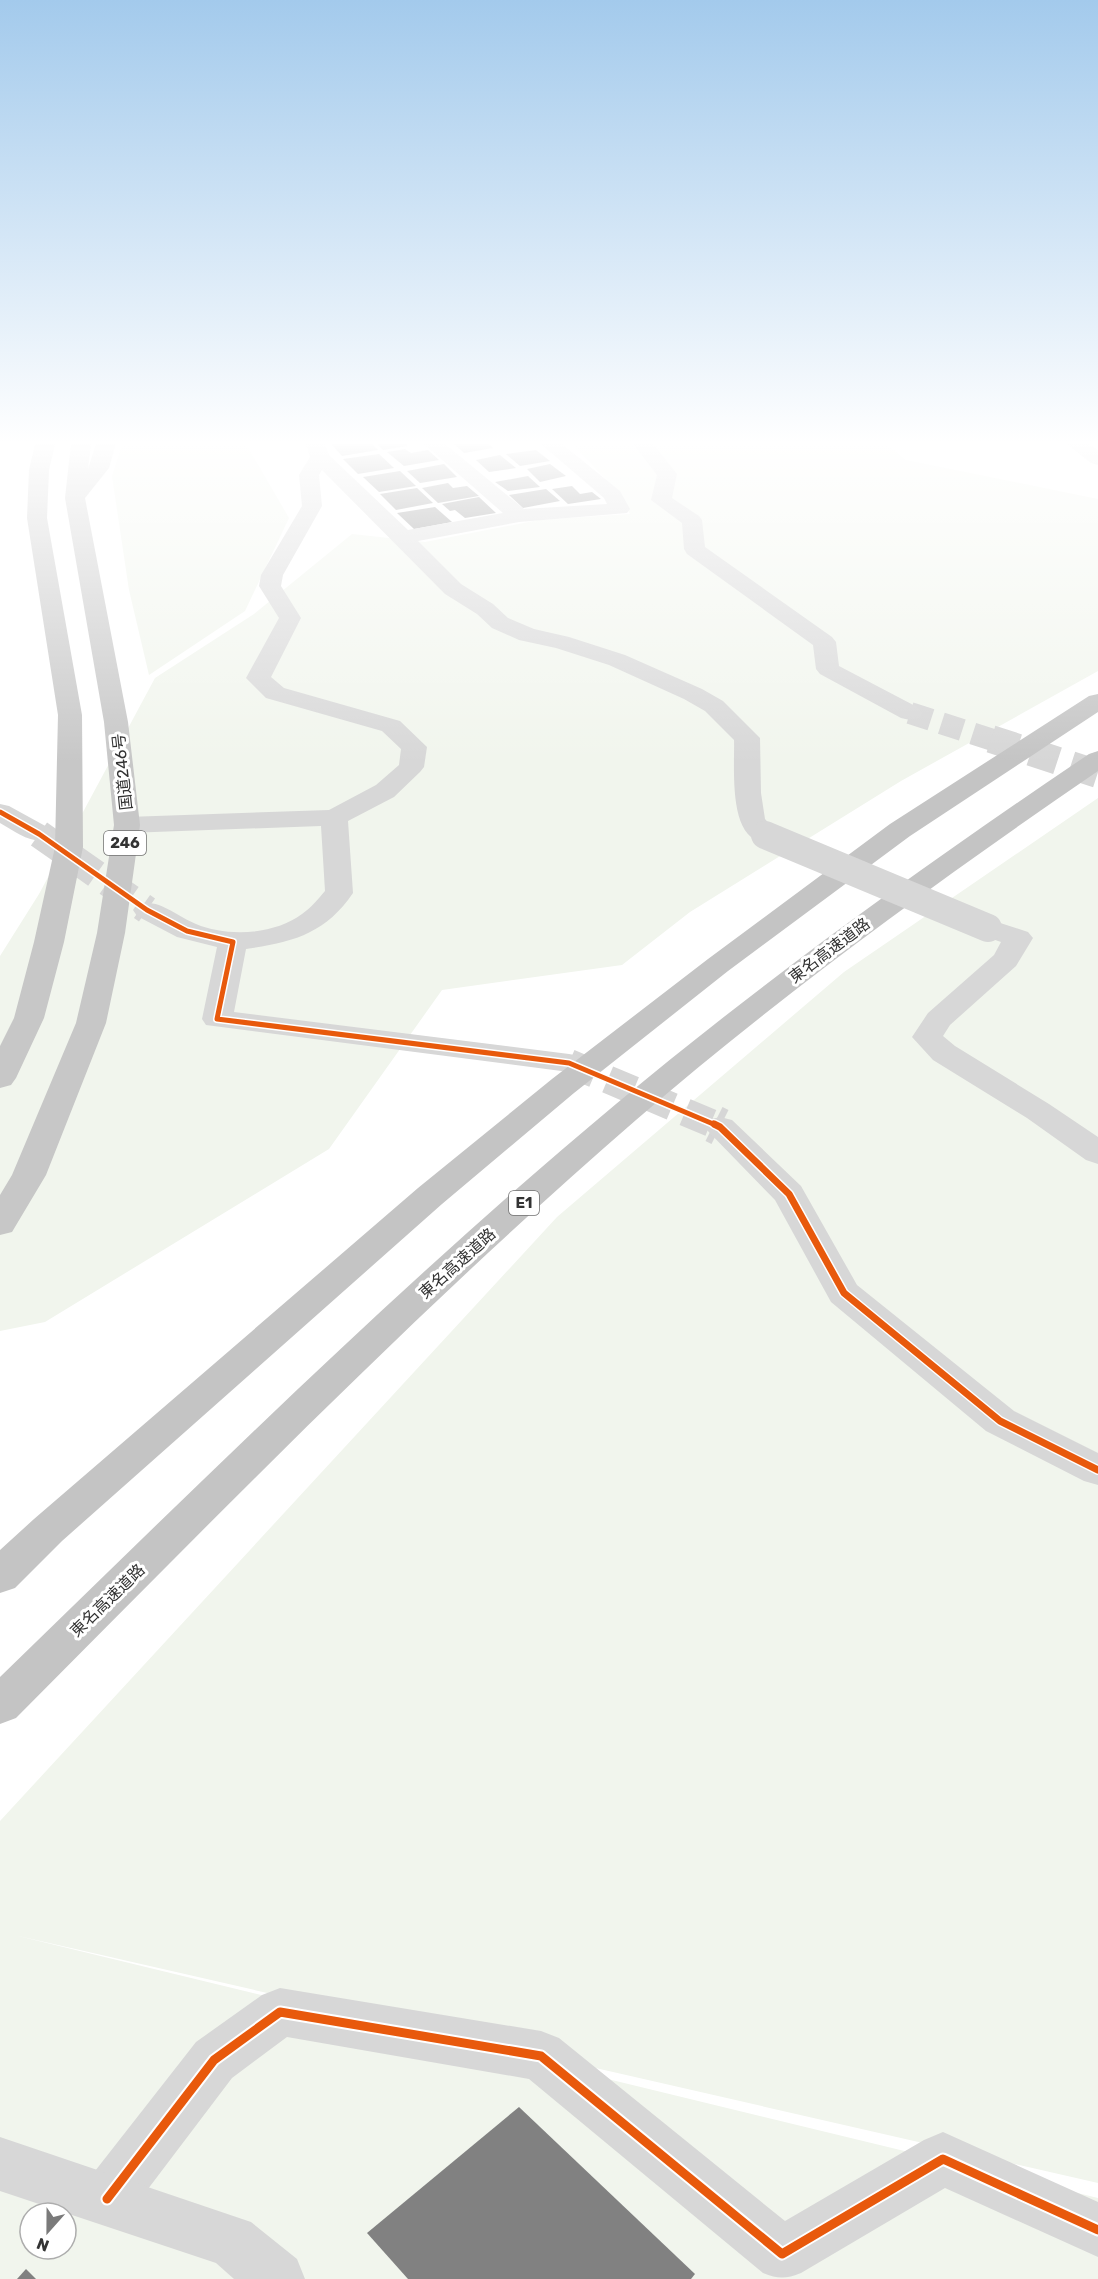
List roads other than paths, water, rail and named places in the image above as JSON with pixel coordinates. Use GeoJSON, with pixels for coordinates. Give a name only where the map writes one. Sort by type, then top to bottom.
{"type":"FeatureCollection","features":[{"type":"Feature","properties":{"kind":"highway"},"geometry":{"type":"LineString","coordinates":[[0,1078],[29,1018],[49,942],[69,847],[70,715],[42,550]]}},
{"type":"Feature","properties":{"kind":"highway","name":"国道246号"},"geometry":{"type":"LineString","coordinates":[[0,1224],[30,1175],[92,1023],[111,933],[127,825],[116,722],[85,550]]}},
{"type":"Feature","properties":{"kind":"highway"},"geometry":{"type":"LineString","coordinates":[[0,1576],[48,1530],[430,1196],[563,1086],[718,965],[900,831],[1098,701]]}},
{"type":"Feature","properties":{"kind":"highway","name":"東名高速道路"},"geometry":{"type":"LineString","coordinates":[[0,1705],[403,1311],[625,1113],[795,974],[961,852],[1098,759]]}},
{"type":"Feature","properties":{"kind":"street"},"geometry":{"type":"LineString","coordinates":[[127,825],[334,818],[386,791],[411,767],[414,747],[390,726],[275,693],[258,678],[290,618],[270,586],[272,575],[286,550]]}},
{"type":"Feature","properties":{"kind":"street"},"geometry":{"type":"LineString","coordinates":[[416,550],[453,589],[485,609],[500,623],[527,635],[561,642],[617,660],[714,706],[747,738],[748,794],[752,821],[765,835],[988,928],[1018,938],[1006,960],[939,1019],[927,1037],[944,1053],[1098,1153]]}},
{"type":"Feature","properties":{"kind":"street"},"geometry":{"type":"LineString","coordinates":[[697,550],[824,642],[828,669],[910,713]]}},
{"type":"Feature","properties":{"kind":"street"},"geometry":{"type":"LineString","coordinates":[[0,812],[39,834]]}},
{"type":"Feature","properties":{"kind":"street"},"geometry":{"type":"LineString","coordinates":[[147,910],[188,931],[233,942],[282,935],[312,921],[339,893],[334,818]]}},
{"type":"Feature","properties":{"kind":"street"},"geometry":{"type":"LineString","coordinates":[[233,942],[217,1019],[569,1063]]}},
{"type":"Feature","properties":{"kind":"street"},"geometry":{"type":"LineString","coordinates":[[720,1127],[789,1194],[844,1293],[1000,1421],[1098,1470]]}},
{"type":"Feature","properties":{"kind":"street"},"geometry":{"type":"LineString","coordinates":[[107,2199],[214,2060],[280,2012],[541,2056],[782,2254],[943,2158],[1098,2230]]}},
{"type":"Feature","properties":{"kind":"street"},"geometry":{"type":"LineString","coordinates":[[0,2164],[232,2241],[277,2279]]}},
{"type":"Feature","properties":{"kind":"tunnel"},"geometry":{"type":"LineString","coordinates":[[910,713],[996,741]]}},
{"type":"Feature","properties":{"kind":"tunnel"},"geometry":{"type":"LineString","coordinates":[[991,739],[1098,774]]}},
{"type":"Feature","properties":{"kind":"tunnel"},"geometry":{"type":"LineString","coordinates":[[39,834],[147,910]]}},
{"type":"Feature","properties":{"kind":"tunnel"},"geometry":{"type":"LineString","coordinates":[[569,1063],[718,1126]]}},
{"type":"Feature","properties":{"kind":"tunnel"},"geometry":{"type":"LineString","coordinates":[[714,1124],[718,1126]]}}]}
